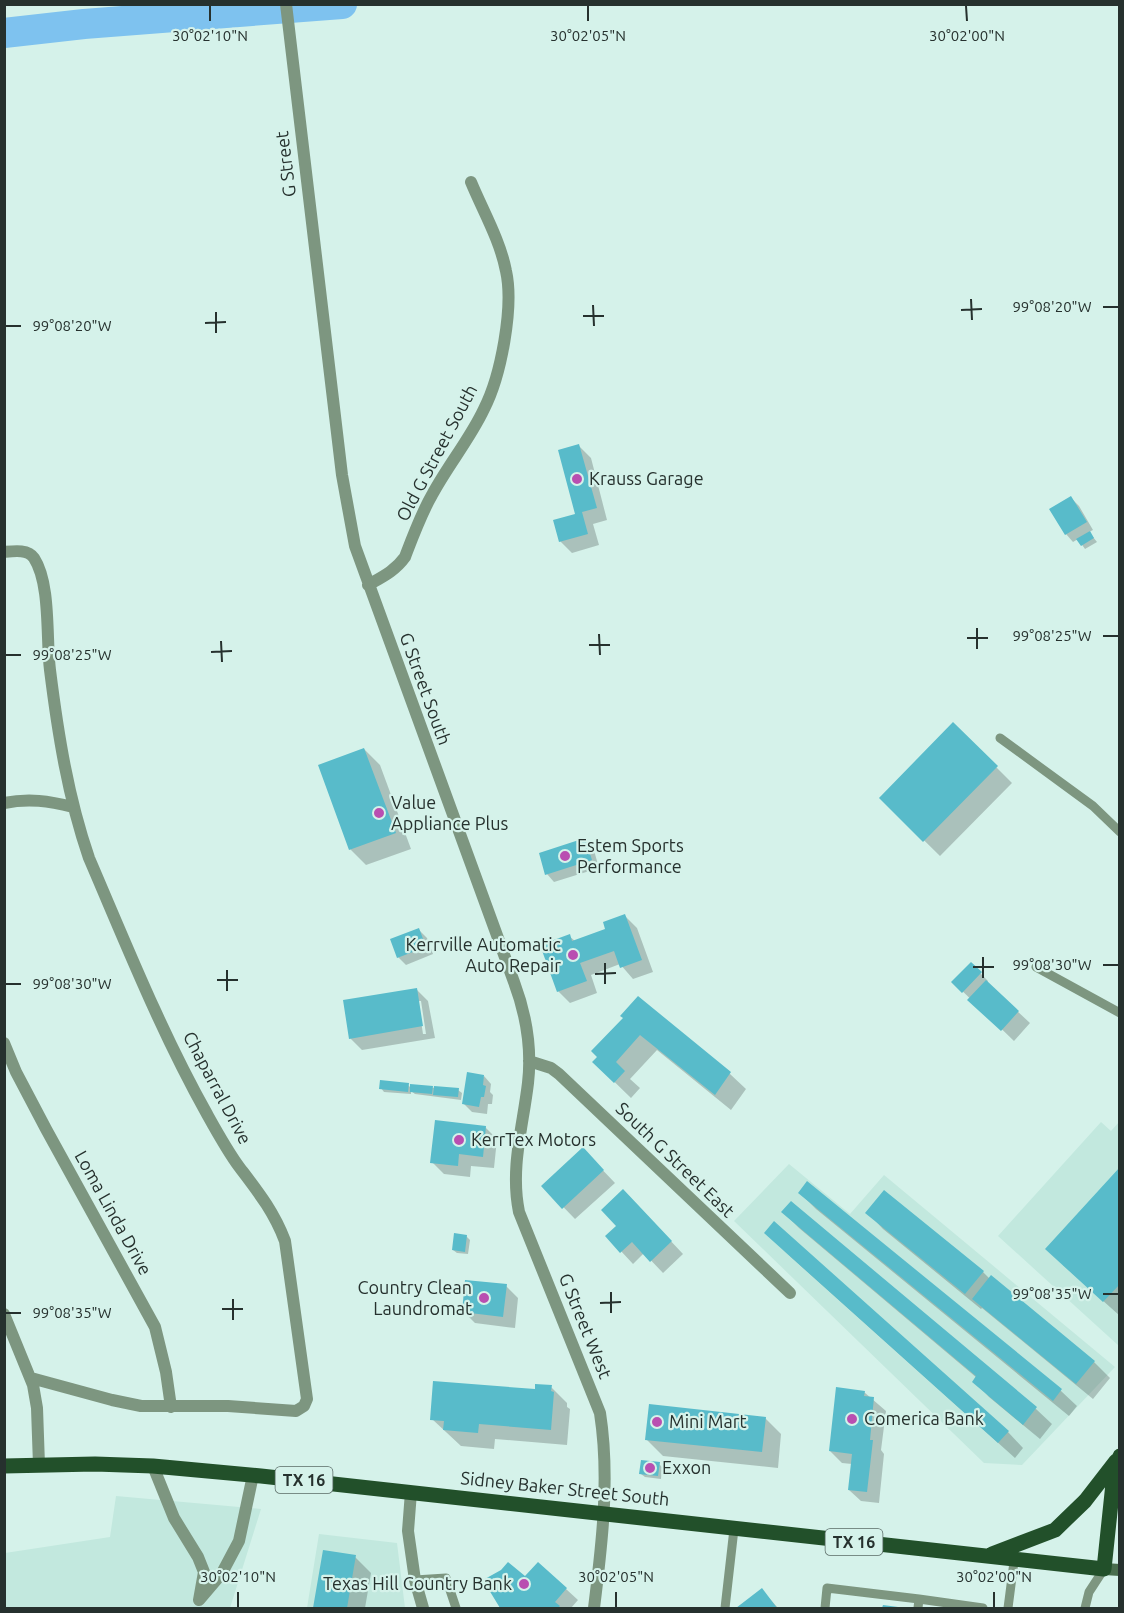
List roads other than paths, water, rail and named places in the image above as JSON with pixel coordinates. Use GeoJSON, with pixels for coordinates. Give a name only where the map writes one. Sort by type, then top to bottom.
{"type":"FeatureCollection","features":[{"type":"Feature","properties":{"kind":"main road"},"geometry":{"type":"LineString","coordinates":[[1015,1553],[1055,1530],[1085,1501],[1119,1457]]}},
{"type":"Feature","properties":{"kind":"main road"},"geometry":{"type":"LineString","coordinates":[[1015,1553],[1112,1569],[1114,1474],[1119,1457]]}},
{"type":"Feature","properties":{"kind":"main road","name":"Sidney Baker Street South"},"geometry":{"type":"LineString","coordinates":[[4,1466],[153,1466],[411,1491],[987,1556],[1015,1553]]}},
{"type":"Feature","properties":{"kind":"street","name":"G Street"},"geometry":{"type":"LineString","coordinates":[[286,4],[323,320]]}},
{"type":"Feature","properties":{"kind":"street","name":"Old G Street South"},"geometry":{"type":"LineString","coordinates":[[368,585],[389,573],[405,557],[431,495],[486,407],[498,366],[507,320],[509,293],[506,271],[501,252],[471,182]]}},
{"type":"Feature","properties":{"kind":"street","name":"G Street South"},"geometry":{"type":"LineString","coordinates":[[323,320],[345,501],[355,546],[522,1003],[527,1026],[529,1061]]}},
{"type":"Feature","properties":{"kind":"street","name":"Chaparral Drive"},"geometry":{"type":"LineString","coordinates":[[4,552],[29,553],[42,574],[55,712],[73,807],[89,858],[207,1115],[239,1167],[263,1197],[277,1220],[285,1242],[307,1399],[304,1407],[296,1411],[228,1406],[141,1406],[31,1378]]}},
{"type":"Feature","properties":{"kind":"street"},"geometry":{"type":"LineString","coordinates":[[4,803],[21,799],[45,800],[73,807]]}},
{"type":"Feature","properties":{"kind":"street","name":"Loma Linda Drive"},"geometry":{"type":"LineString","coordinates":[[4,1043],[45,1129],[155,1327],[164,1361],[171,1407]]}},
{"type":"Feature","properties":{"kind":"street","name":"South G Street East"},"geometry":{"type":"LineString","coordinates":[[529,1061],[551,1068],[559,1074],[790,1293]]}},
{"type":"Feature","properties":{"kind":"street","name":"G Street West"},"geometry":{"type":"LineString","coordinates":[[529,1061],[527,1090],[515,1165],[519,1212],[600,1413],[604,1445],[603,1512],[594,1608]]}},
{"type":"Feature","properties":{"kind":"street"},"geometry":{"type":"LineString","coordinates":[[4,1314],[31,1378],[37,1408],[39,1465]]}},
{"type":"Feature","properties":{"kind":"street"},"geometry":{"type":"LineString","coordinates":[[153,1466],[174,1518],[198,1557],[204,1572],[196,1604]]}},
{"type":"Feature","properties":{"kind":"street"},"geometry":{"type":"LineString","coordinates":[[196,1604],[222,1573],[239,1541],[253,1475]]}},
{"type":"Feature","properties":{"kind":"street"},"geometry":{"type":"LineString","coordinates":[[411,1491],[408,1531],[415,1580],[423,1608]]}},
{"type":"Feature","properties":{"kind":"lane"},"geometry":{"type":"LineString","coordinates":[[1000,738],[1093,806],[1119,832]]}},
{"type":"Feature","properties":{"kind":"lane"},"geometry":{"type":"LineString","coordinates":[[1036,967],[1119,1013]]}},
{"type":"Feature","properties":{"kind":"lane"},"geometry":{"type":"LineString","coordinates":[[725,1608],[734,1529]]}},
{"type":"Feature","properties":{"kind":"lane"},"geometry":{"type":"LineString","coordinates":[[1008,1608],[1015,1553]]}},
{"type":"Feature","properties":{"kind":"lane"},"geometry":{"type":"LineString","coordinates":[[1085,1608],[1089,1592],[1112,1569]]}},
{"type":"Feature","properties":{"kind":"lane"},"geometry":{"type":"LineString","coordinates":[[415,1580],[446,1578],[456,1608]]}},
{"type":"Feature","properties":{"kind":"lane"},"geometry":{"type":"LineString","coordinates":[[825,1608],[827,1587],[919,1604],[985,1608]]}},
{"type":"Feature","properties":{"kind":"waterway"},"geometry":{"type":"LineString","coordinates":[[4,33],[84,24],[342,4]]}},
{"type":"Feature","properties":{"kind":"place","name":"Krauss Garage"},"geometry":{"type":"Point","coordinates":[577,479]}},
{"type":"Feature","properties":{"kind":"place","name":"Value Appliance Plus"},"geometry":{"type":"Point","coordinates":[379,813]}},
{"type":"Feature","properties":{"kind":"place","name":"Estem Sports Performance"},"geometry":{"type":"Point","coordinates":[565,856]}},
{"type":"Feature","properties":{"kind":"place","name":"Kerrville Automatic Auto Repair"},"geometry":{"type":"Point","coordinates":[573,955]}},
{"type":"Feature","properties":{"kind":"place","name":"KerrTex Motors"},"geometry":{"type":"Point","coordinates":[459,1140]}},
{"type":"Feature","properties":{"kind":"place","name":"Country Clean Laundromat"},"geometry":{"type":"Point","coordinates":[484,1298]}},
{"type":"Feature","properties":{"kind":"place","name":"Comerica Bank"},"geometry":{"type":"Point","coordinates":[852,1419]}},
{"type":"Feature","properties":{"kind":"place","name":"Mini Mart"},"geometry":{"type":"Point","coordinates":[657,1422]}},
{"type":"Feature","properties":{"kind":"place","name":"Exxon"},"geometry":{"type":"Point","coordinates":[650,1468]}},
{"type":"Feature","properties":{"kind":"place","name":"Texas Hill Country Bank"},"geometry":{"type":"Point","coordinates":[524,1584]}}]}
